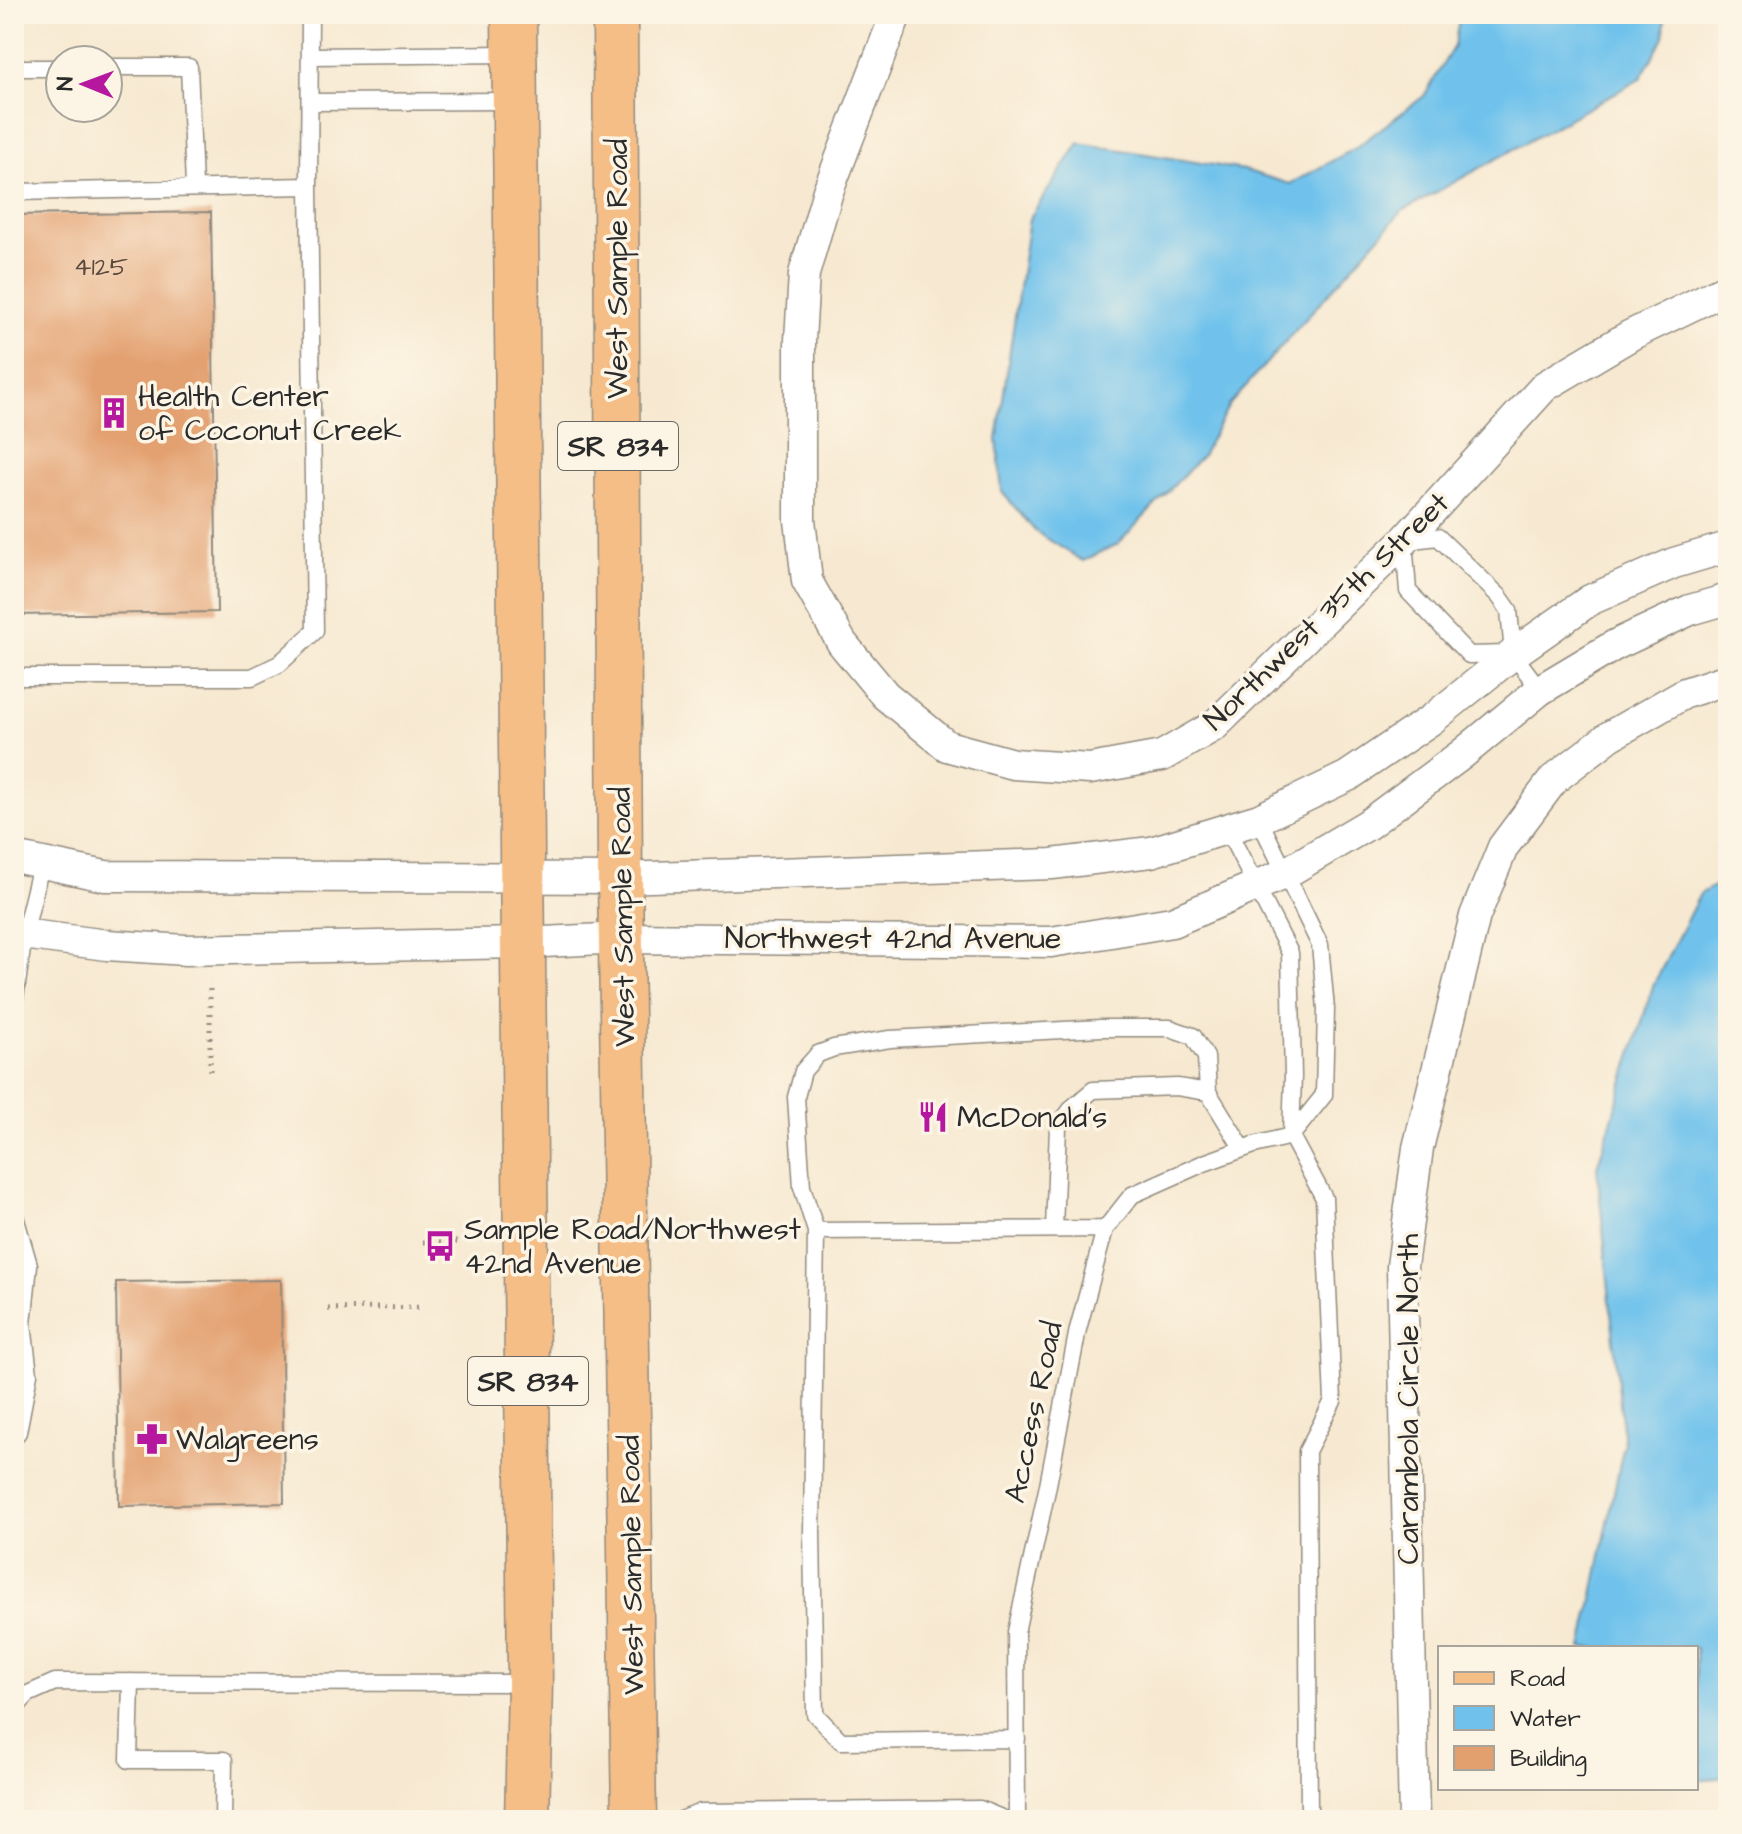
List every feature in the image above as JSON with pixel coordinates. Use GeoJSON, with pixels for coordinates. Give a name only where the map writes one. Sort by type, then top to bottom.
{"type":"FeatureCollection","features":[{"type":"Feature","properties":{"kind":"main road","name":"West Sample Road"},"geometry":{"type":"LineString","coordinates":[[615,14],[620,878],[634,1820]]}},
{"type":"Feature","properties":{"kind":"main road","name":"SR 834"},"geometry":{"type":"LineString","coordinates":[[514,34],[530,1683],[527,1820]]}},
{"type":"Feature","properties":{"kind":"street","name":"Northwest 35th Street"},"geometry":{"type":"LineString","coordinates":[[896,14],[828,191],[804,274],[800,340],[800,520],[807,581],[842,643],[885,695],[947,746],[1013,764],[1090,769],[1162,756],[1214,726],[1404,541],[1545,386],[1631,335],[1728,288]]}},
{"type":"Feature","properties":{"kind":"street"},"geometry":{"type":"LineString","coordinates":[[27,861],[105,876],[620,878],[1052,864],[1151,852],[1259,819],[1348,776],[1432,719],[1513,654],[1590,600],[1674,563],[1728,547]]}},
{"type":"Feature","properties":{"kind":"street","name":"Northwest 42nd Avenue"},"geometry":{"type":"LineString","coordinates":[[19,934],[107,945],[186,950],[622,938],[1051,942],[1172,922],[1284,874],[1367,825],[1461,755],[1540,690],[1615,645],[1690,610],[1728,599]]}},
{"type":"Feature","properties":{"kind":"street","name":"Carambola Circle North"},"geometry":{"type":"LineString","coordinates":[[1414,1820],[1402,1266],[1418,1148],[1475,916],[1503,847],[1554,779],[1610,736],[1685,693],[1728,679]]}},
{"type":"Feature","properties":{"kind":"lane"},"geometry":{"type":"LineString","coordinates":[[14,677],[252,677],[279,664],[315,631],[310,14]]}},
{"type":"Feature","properties":{"kind":"lane"},"geometry":{"type":"LineString","coordinates":[[311,56],[514,34]]}},
{"type":"Feature","properties":{"kind":"lane"},"geometry":{"type":"LineString","coordinates":[[124,67],[189,67],[194,186]]}},
{"type":"Feature","properties":{"kind":"lane"},"geometry":{"type":"LineString","coordinates":[[14,68],[44,68]]}},
{"type":"Feature","properties":{"kind":"lane"},"geometry":{"type":"LineString","coordinates":[[310,102],[515,101]]}},
{"type":"Feature","properties":{"kind":"lane"},"geometry":{"type":"LineString","coordinates":[[14,192],[309,186]]}},
{"type":"Feature","properties":{"kind":"lane"},"geometry":{"type":"LineString","coordinates":[[1513,654],[1469,655],[1408,591],[1404,541],[1438,537],[1499,596],[1509,610],[1513,654],[1540,690]]}},
{"type":"Feature","properties":{"kind":"lane"},"geometry":{"type":"LineString","coordinates":[[1259,819],[1320,945],[1326,1009],[1324,1095],[1291,1136]]}},
{"type":"Feature","properties":{"kind":"lane"},"geometry":{"type":"LineString","coordinates":[[1227,829],[1290,953],[1291,1136],[1324,1198],[1333,1401],[1307,1451],[1309,1820]]}},
{"type":"Feature","properties":{"kind":"lane"},"geometry":{"type":"LineString","coordinates":[[14,1005],[27,861]]}},
{"type":"Feature","properties":{"kind":"lane"},"geometry":{"type":"LineString","coordinates":[[1017,1739],[841,1741],[815,1714],[812,1532],[816,1231],[802,1187],[796,1097],[803,1071],[818,1054],[834,1048],[890,1039],[1101,1028],[1170,1028],[1193,1036],[1206,1057],[1208,1092],[1243,1149]]}},
{"type":"Feature","properties":{"kind":"lane"},"geometry":{"type":"LineString","coordinates":[[1054,1229],[1058,1127],[1073,1107],[1093,1090],[1177,1087],[1208,1092]]}},
{"type":"Feature","properties":{"kind":"lane","name":"Access Road"},"geometry":{"type":"LineString","coordinates":[[1017,1820],[1016,1632],[1078,1329],[1105,1229],[1132,1195],[1243,1149],[1291,1136]]}},
{"type":"Feature","properties":{"kind":"lane"},"geometry":{"type":"LineString","coordinates":[[14,1213],[29,1265],[23,1324],[29,1374],[18,1432],[14,1437]]}},
{"type":"Feature","properties":{"kind":"lane"},"geometry":{"type":"LineString","coordinates":[[816,1231],[1105,1229]]}},
{"type":"Feature","properties":{"kind":"lane"},"geometry":{"type":"LineString","coordinates":[[14,1709],[28,1694],[55,1682],[530,1683]]}},
{"type":"Feature","properties":{"kind":"lane"},"geometry":{"type":"LineString","coordinates":[[131,1682],[129,1760],[224,1760],[223,1820]]}},
{"type":"Feature","properties":{"kind":"lane"},"geometry":{"type":"LineString","coordinates":[[681,1820],[701,1812],[980,1809],[1006,1820]]}},
{"type":"Feature","properties":{"kind":"path"},"geometry":{"type":"LineString","coordinates":[[210,989],[210,1071]]}},
{"type":"Feature","properties":{"kind":"path"},"geometry":{"type":"LineString","coordinates":[[423,1242],[460,1242]]}},
{"type":"Feature","properties":{"kind":"path"},"geometry":{"type":"LineString","coordinates":[[328,1309],[424,1307]]}},
{"type":"Feature","properties":{"kind":"water"},"geometry":{"type":"Polygon","coordinates":[[[1460,14],[1665,14],[1664,37],[1640,79],[1401,212],[1229,405],[1202,456],[1118,544],[1083,561],[1035,531],[1002,492],[997,440],[1029,219],[1079,143],[1244,170],[1290,184],[1354,149],[1424,96],[1454,46],[1460,14]]]}},
{"type":"Feature","properties":{"kind":"water"},"geometry":{"type":"Polygon","coordinates":[[[1728,878],[1728,1317],[1722,1346],[1728,1358],[1728,1777],[1698,1780],[1698,1646],[1582,1646],[1624,1444],[1597,1167],[1653,986],[1700,894],[1728,878]]]}},
{"type":"Feature","properties":{"kind":"building","name":"Health Center of Coconut Creek"},"geometry":{"type":"Polygon","coordinates":[[[211,212],[217,612],[14,615],[14,215],[211,212]]]}},
{"type":"Feature","properties":{"kind":"building","name":"Walgreens"},"geometry":{"type":"Polygon","coordinates":[[[281,1280],[284,1503],[119,1506],[116,1282],[281,1280]]]}},
{"type":"Feature","properties":{"kind":"place","name":"Health Center of Coconut Creek"},"geometry":{"type":"Point","coordinates":[114,413]}},
{"type":"Feature","properties":{"kind":"place","name":"McDonald's"},"geometry":{"type":"Point","coordinates":[933,1117]}},
{"type":"Feature","properties":{"kind":"place","name":"Sample Road/Northwest 42nd Avenue"},"geometry":{"type":"Point","coordinates":[440,1246]}},
{"type":"Feature","properties":{"kind":"place","name":"Walgreens"},"geometry":{"type":"Point","coordinates":[152,1439]}}]}
